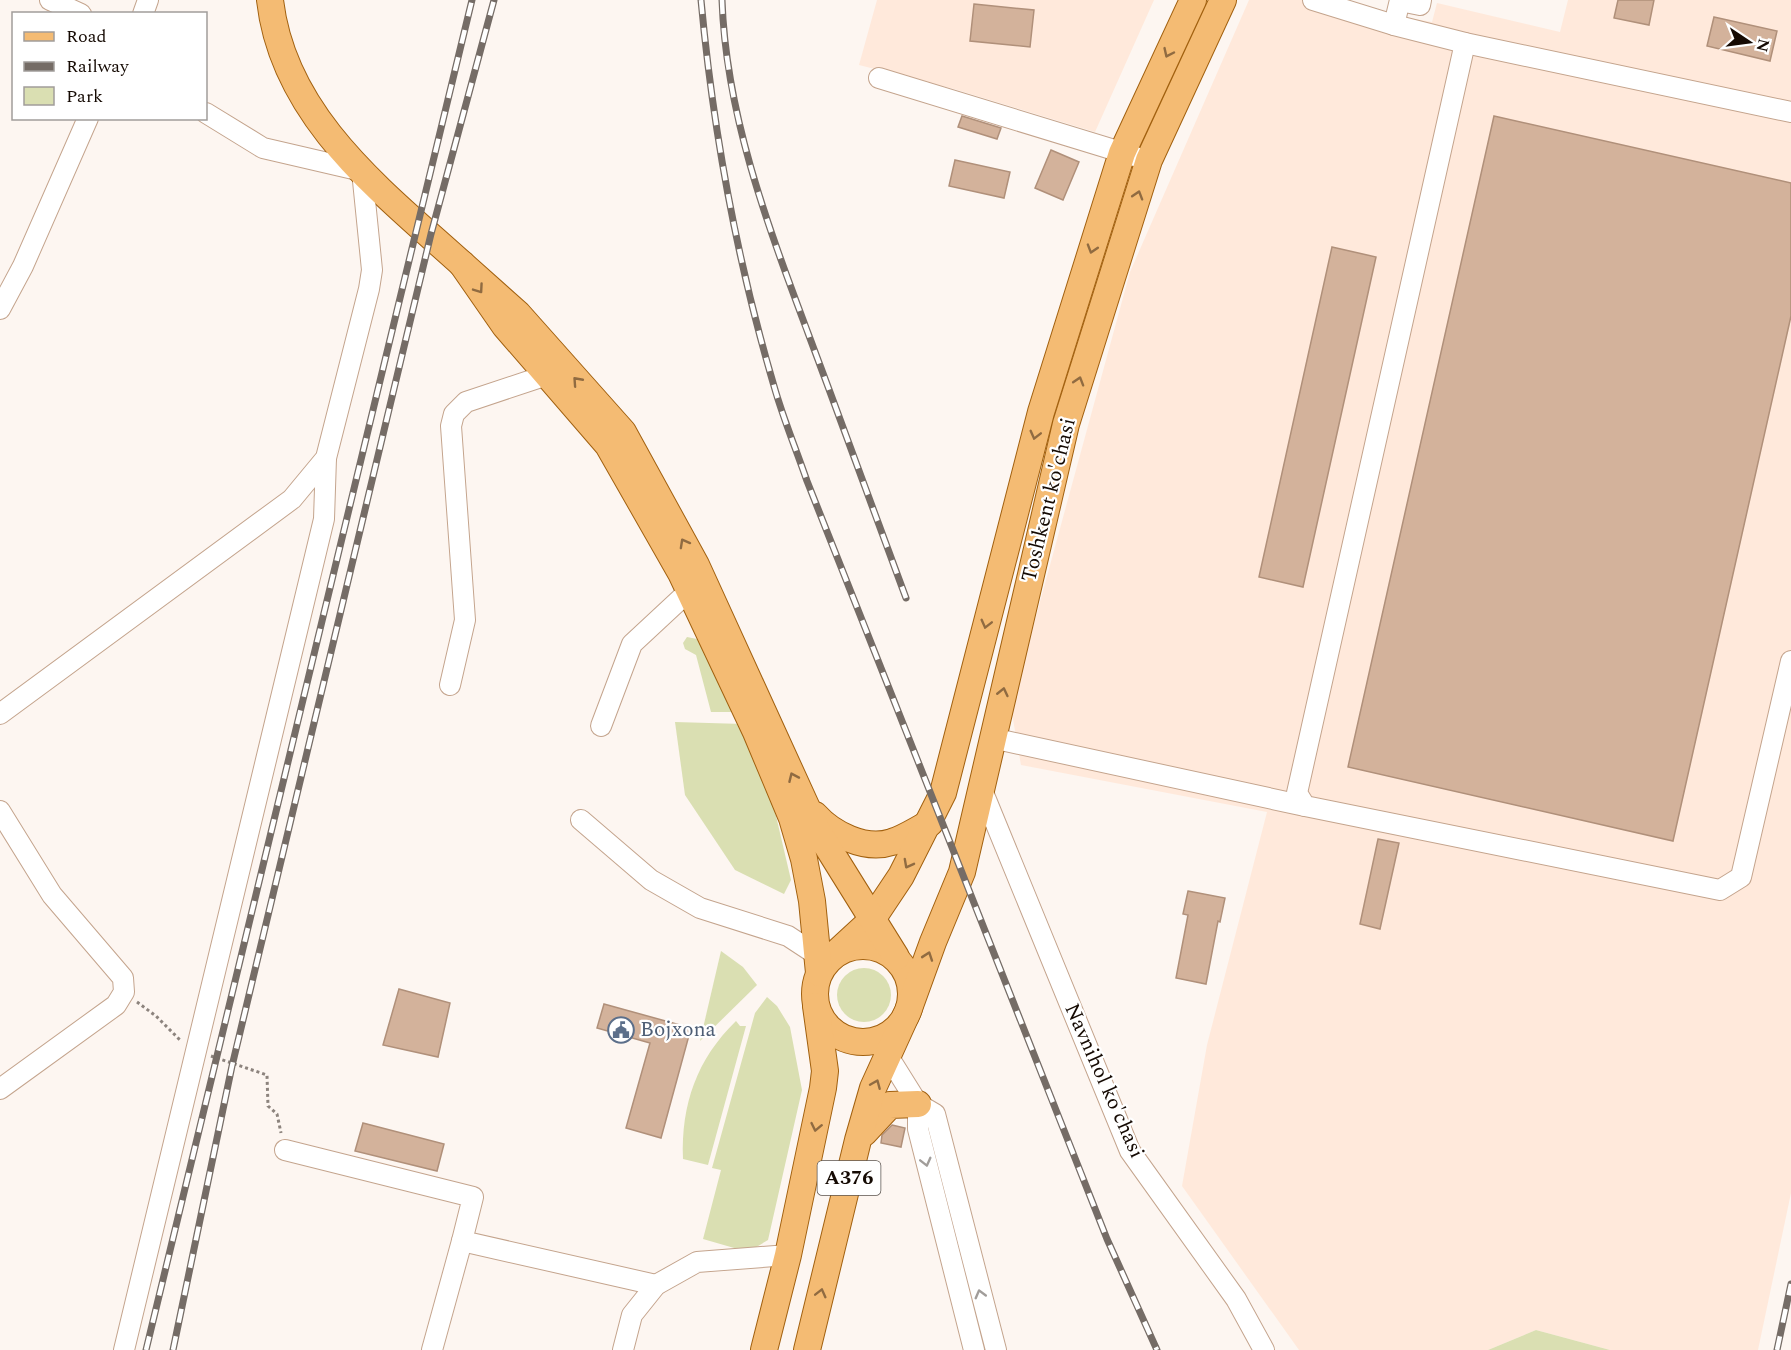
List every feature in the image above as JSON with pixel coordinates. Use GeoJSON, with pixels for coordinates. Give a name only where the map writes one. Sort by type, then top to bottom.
{"type":"FeatureCollection","features":[{"type":"Feature","properties":{"kind":"main road"},"geometry":{"type":"LineString","coordinates":[[270,0],[272,17],[290,76],[324,131],[362,171],[518,314],[622,432],[817,830],[871,921],[903,966],[911,988],[908,1011],[884,1047],[840,1036],[823,1021],[816,1006]]}},
{"type":"Feature","properties":{"kind":"main road","name":"Toshkent ko'chasi"},"geometry":{"type":"LineString","coordinates":[[823,961],[871,921],[901,876],[930,823],[943,793],[1041,411],[1122,153],[1193,0]]}},
{"type":"Feature","properties":{"kind":"main road","name":"Toshkent ko'chasi"},"geometry":{"type":"LineString","coordinates":[[908,1011],[962,872],[1066,424],[1149,160],[1223,0]]}},
{"type":"Feature","properties":{"kind":"main road"},"geometry":{"type":"LineString","coordinates":[[462,264],[505,326],[608,445],[697,588],[792,819],[808,880],[823,961],[815,995],[825,1071],[788,1254],[764,1350]]}},
{"type":"Feature","properties":{"kind":"main road"},"geometry":{"type":"LineString","coordinates":[[804,802],[822,823],[838,834],[867,843],[892,842],[930,823]]}},
{"type":"Feature","properties":{"kind":"main road"},"geometry":{"type":"LineString","coordinates":[[823,961],[845,949],[871,946],[896,957]]}},
{"type":"Feature","properties":{"kind":"main road","name":"A376"},"geometry":{"type":"LineString","coordinates":[[807,1350],[858,1140],[884,1047]]}},
{"type":"Feature","properties":{"kind":"main road"},"geometry":{"type":"LineString","coordinates":[[858,1140],[885,1108],[900,1103],[918,1104]]}},
{"type":"Feature","properties":{"kind":"street"},"geometry":{"type":"LineString","coordinates":[[50,0],[77,12]]}},
{"type":"Feature","properties":{"kind":"street"},"geometry":{"type":"LineString","coordinates":[[1313,0],[1394,25],[1465,42],[1791,112]]}},
{"type":"Feature","properties":{"kind":"street"},"geometry":{"type":"LineString","coordinates":[[1394,25],[1400,0],[1420,5],[1421,0]]}},
{"type":"Feature","properties":{"kind":"street"},"geometry":{"type":"LineString","coordinates":[[1305,806],[1297,793],[1465,42]]}},
{"type":"Feature","properties":{"kind":"street"},"geometry":{"type":"LineString","coordinates":[[879,78],[1149,160]]}},
{"type":"Feature","properties":{"kind":"street"},"geometry":{"type":"LineString","coordinates":[[124,1350],[324,519],[326,458],[372,270],[362,171],[263,148],[207,114]]}},
{"type":"Feature","properties":{"kind":"street"},"geometry":{"type":"LineString","coordinates":[[0,309],[23,266],[87,120]]}},
{"type":"Feature","properties":{"kind":"street"},"geometry":{"type":"LineString","coordinates":[[450,685],[465,620],[451,426],[454,414],[466,402],[547,375]]}},
{"type":"Feature","properties":{"kind":"street"},"geometry":{"type":"LineString","coordinates":[[0,714],[292,499],[326,458]]}},
{"type":"Feature","properties":{"kind":"street"},"geometry":{"type":"LineString","coordinates":[[601,726],[632,644],[697,588]]}},
{"type":"Feature","properties":{"kind":"street"},"geometry":{"type":"LineString","coordinates":[[992,738],[1305,806],[1720,890],[1742,877],[1791,662]]}},
{"type":"Feature","properties":{"kind":"street","name":"Navnihol ko'chasi"},"geometry":{"type":"LineString","coordinates":[[982,790],[1130,1151],[1236,1299],[1264,1350]]}},
{"type":"Feature","properties":{"kind":"street"},"geometry":{"type":"LineString","coordinates":[[0,811],[52,895],[123,978],[124,992],[116,1005],[0,1089]]}},
{"type":"Feature","properties":{"kind":"street"},"geometry":{"type":"LineString","coordinates":[[581,820],[651,880],[690,903],[788,936],[823,961]]}},
{"type":"Feature","properties":{"kind":"street"},"geometry":{"type":"LineString","coordinates":[[884,1047],[918,1104],[935,1114],[996,1350]]}},
{"type":"Feature","properties":{"kind":"street"},"geometry":{"type":"LineString","coordinates":[[918,1104],[918,1129],[974,1350]]}},
{"type":"Feature","properties":{"kind":"street"},"geometry":{"type":"LineString","coordinates":[[285,1150],[473,1197],[432,1350]]}},
{"type":"Feature","properties":{"kind":"street"},"geometry":{"type":"LineString","coordinates":[[462,1241],[656,1285]]}},
{"type":"Feature","properties":{"kind":"street"},"geometry":{"type":"LineString","coordinates":[[622,1350],[632,1315],[656,1285],[697,1262],[788,1254]]}},
{"type":"Feature","properties":{"kind":"path"},"geometry":{"type":"LineString","coordinates":[[124,992],[156,1016],[189,1049],[232,1066],[267,1075],[268,1107],[277,1114],[285,1150]]}},
{"type":"Feature","properties":{"kind":"shaded area"},"geometry":{"type":"Polygon","coordinates":[[[877,0],[1154,0],[1095,132],[954,89],[859,65],[877,0]]]}},
{"type":"Feature","properties":{"kind":"shaded area"},"geometry":{"type":"Polygon","coordinates":[[[1249,0],[1335,0],[1361,9],[1432,22],[1437,3],[1560,32],[1568,0],[1791,0],[1791,1193],[1758,1350],[1610,1350],[1536,1330],[1488,1350],[1299,1350],[1182,1186],[1207,1045],[1267,812],[1021,765],[1011,708],[1130,272],[1249,0]]]}},
{"type":"Feature","properties":{"kind":"green space"},"geometry":{"type":"Polygon","coordinates":[[[687,637],[702,640],[739,712],[711,712],[696,655],[685,649],[683,643],[687,637]]]}},
{"type":"Feature","properties":{"kind":"green space"},"geometry":{"type":"Polygon","coordinates":[[[675,722],[743,724],[773,803],[791,880],[784,894],[735,870],[685,795],[675,722]]]}},
{"type":"Feature","properties":{"kind":"green space"},"geometry":{"type":"Polygon","coordinates":[[[721,951],[743,967],[757,985],[700,1041],[721,951]]]}},
{"type":"Feature","properties":{"kind":"green space"},"geometry":{"type":"Polygon","coordinates":[[[859,968],[869,968],[879,972],[887,980],[891,995],[887,1010],[879,1018],[869,1022],[859,1022],[849,1018],[841,1010],[837,1000],[837,990],[841,980],[849,972],[859,968]]]}},
{"type":"Feature","properties":{"kind":"green space"},"geometry":{"type":"Polygon","coordinates":[[[767,997],[777,1006],[790,1027],[802,1090],[768,1240],[748,1252],[703,1239],[721,1170],[712,1168],[755,1013],[767,997]]]}},
{"type":"Feature","properties":{"kind":"green space"},"geometry":{"type":"Polygon","coordinates":[[[736,1021],[740,1026],[746,1026],[708,1165],[683,1159],[685,1120],[694,1084],[711,1051],[736,1021]]]}},
{"type":"Feature","properties":{"kind":"green space"},"geometry":{"type":"Polygon","coordinates":[[[1536,1330],[1610,1350],[1488,1350],[1536,1330]]]}},
{"type":"Feature","properties":{"kind":"building"},"geometry":{"type":"Polygon","coordinates":[[[1618,0],[1654,0],[1649,25],[1614,18],[1618,0]]]}},
{"type":"Feature","properties":{"kind":"building"},"geometry":{"type":"Polygon","coordinates":[[[974,4],[1034,10],[1030,47],[970,41],[974,4]]]}},
{"type":"Feature","properties":{"kind":"building"},"geometry":{"type":"Polygon","coordinates":[[[1714,17],[1777,31],[1770,61],[1707,46],[1714,17]]]}},
{"type":"Feature","properties":{"kind":"building"},"geometry":{"type":"Polygon","coordinates":[[[962,116],[1001,128],[997,139],[958,127],[962,116]]]}},
{"type":"Feature","properties":{"kind":"building"},"geometry":{"type":"Polygon","coordinates":[[[1494,116],[1791,183],[1791,316],[1673,841],[1348,767],[1494,116]]]}},
{"type":"Feature","properties":{"kind":"building"},"geometry":{"type":"Polygon","coordinates":[[[1051,150],[1079,162],[1063,200],[1035,188],[1051,150]]]}},
{"type":"Feature","properties":{"kind":"building"},"geometry":{"type":"Polygon","coordinates":[[[955,160],[1010,172],[1004,198],[949,186],[955,160]]]}},
{"type":"Feature","properties":{"kind":"building"},"geometry":{"type":"Polygon","coordinates":[[[1332,247],[1376,257],[1303,587],[1259,577],[1332,247]]]}},
{"type":"Feature","properties":{"kind":"building"},"geometry":{"type":"Polygon","coordinates":[[[1378,839],[1399,843],[1380,929],[1360,924],[1378,839]]]}},
{"type":"Feature","properties":{"kind":"building"},"geometry":{"type":"Polygon","coordinates":[[[1188,891],[1225,898],[1220,922],[1218,921],[1206,984],[1176,978],[1188,915],[1183,914],[1188,891]]]}},
{"type":"Feature","properties":{"kind":"building"},"geometry":{"type":"Polygon","coordinates":[[[399,989],[450,1003],[438,1057],[383,1045],[399,989]]]}},
{"type":"Feature","properties":{"kind":"building"},"geometry":{"type":"Polygon","coordinates":[[[604,1004],[691,1028],[661,1138],[626,1128],[650,1043],[597,1028],[604,1004]]]}},
{"type":"Feature","properties":{"kind":"building"},"geometry":{"type":"Polygon","coordinates":[[[363,1123],[444,1144],[437,1171],[355,1151],[363,1123]]]}},
{"type":"Feature","properties":{"kind":"building"},"geometry":{"type":"Polygon","coordinates":[[[892,1125],[905,1128],[901,1147],[881,1143],[882,1135],[892,1125]]]}},
{"type":"Feature","properties":{"kind":"railway"},"geometry":{"type":"LineString","coordinates":[[146,1350],[472,0]]}},
{"type":"Feature","properties":{"kind":"railway"},"geometry":{"type":"LineString","coordinates":[[173,1350],[232,1066],[431,234],[494,0]]}},
{"type":"Feature","properties":{"kind":"railway"},"geometry":{"type":"LineString","coordinates":[[701,0],[712,98],[728,195],[749,291],[781,410],[1107,1239],[1157,1350]]}},
{"type":"Feature","properties":{"kind":"railway"},"geometry":{"type":"LineString","coordinates":[[722,0],[725,43],[732,86],[751,170],[778,252],[906,598]]}},
{"type":"Feature","properties":{"kind":"railway"},"geometry":{"type":"LineString","coordinates":[[1777,1350],[1791,1284]]}},
{"type":"Feature","properties":{"kind":"place","name":"Bojxona"},"geometry":{"type":"Point","coordinates":[621,1030]}}]}
